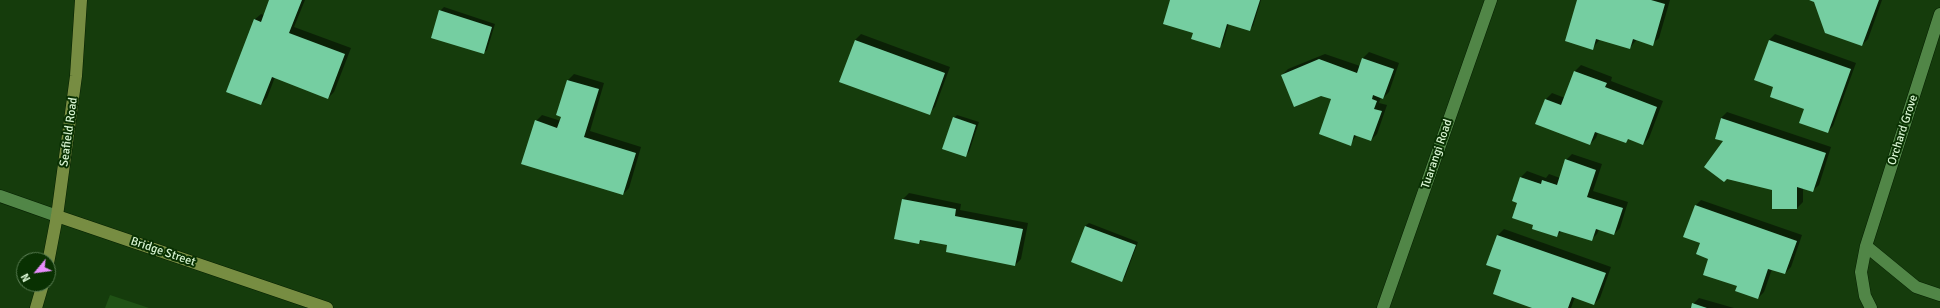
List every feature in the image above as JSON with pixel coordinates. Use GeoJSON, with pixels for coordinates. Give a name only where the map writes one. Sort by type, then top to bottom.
{"type":"FeatureCollection","features":[{"type":"Feature","properties":{"kind":"street","name":"Seafield Road"},"geometry":{"type":"LineString","coordinates":[[50,252],[58,216],[76,76],[81,0]]}},
{"type":"Feature","properties":{"kind":"street","name":"Tuarangi Road"},"geometry":{"type":"LineString","coordinates":[[1383,308],[1491,0]]}},
{"type":"Feature","properties":{"kind":"street","name":"Orchard Grove"},"geometry":{"type":"LineString","coordinates":[[1871,308],[1865,296],[1861,272],[1866,246],[1940,14]]}},
{"type":"Feature","properties":{"kind":"street","name":"Bridge Street"},"geometry":{"type":"LineString","coordinates":[[0,196],[327,308]]}},
{"type":"Feature","properties":{"kind":"street"},"geometry":{"type":"LineString","coordinates":[[1866,246],[1916,287],[1940,295]]}},
{"type":"Feature","properties":{"kind":"street"},"geometry":{"type":"LineString","coordinates":[[36,308],[41,292]]}},
{"type":"Feature","properties":{"kind":"green space"},"geometry":{"type":"Polygon","coordinates":[[[110,295],[149,308],[105,308],[110,295]]]}},
{"type":"Feature","properties":{"kind":"building"},"geometry":{"type":"Polygon","coordinates":[[[269,0],[302,0],[289,33],[345,54],[328,99],[272,77],[261,105],[226,92],[254,19],[261,22],[269,0]]]}},
{"type":"Feature","properties":{"kind":"building"},"geometry":{"type":"Polygon","coordinates":[[[1170,0],[1260,0],[1250,31],[1227,24],[1220,48],[1191,39],[1193,33],[1163,24],[1170,0]]]}},
{"type":"Feature","properties":{"kind":"building"},"geometry":{"type":"Polygon","coordinates":[[[1577,0],[1651,0],[1665,4],[1653,46],[1633,39],[1630,49],[1596,39],[1593,50],[1565,41],[1577,0]]]}},
{"type":"Feature","properties":{"kind":"building"},"geometry":{"type":"Polygon","coordinates":[[[1809,0],[1879,0],[1862,46],[1825,33],[1814,2],[1809,0]]]}},
{"type":"Feature","properties":{"kind":"building"},"geometry":{"type":"Polygon","coordinates":[[[439,10],[492,27],[484,54],[431,38],[439,10]]]}},
{"type":"Feature","properties":{"kind":"building"},"geometry":{"type":"Polygon","coordinates":[[[855,40],[945,73],[930,115],[839,82],[855,40]]]}},
{"type":"Feature","properties":{"kind":"building"},"geometry":{"type":"Polygon","coordinates":[[[1769,40],[1851,69],[1828,133],[1799,123],[1804,109],[1770,97],[1773,87],[1754,80],[1769,40]]]}},
{"type":"Feature","properties":{"kind":"building"},"geometry":{"type":"Polygon","coordinates":[[[1362,58],[1394,69],[1383,99],[1373,95],[1372,99],[1377,101],[1374,109],[1382,111],[1371,141],[1354,135],[1351,146],[1319,134],[1331,99],[1321,96],[1294,107],[1281,75],[1319,59],[1357,73],[1362,58]]]}},
{"type":"Feature","properties":{"kind":"building"},"geometry":{"type":"Polygon","coordinates":[[[1574,71],[1607,83],[1605,87],[1657,107],[1643,145],[1628,139],[1626,143],[1595,132],[1590,145],[1535,124],[1545,99],[1561,105],[1574,71]]]}},
{"type":"Feature","properties":{"kind":"building"},"geometry":{"type":"Polygon","coordinates":[[[567,80],[599,89],[584,137],[636,153],[623,195],[521,164],[535,120],[557,128],[561,117],[556,115],[567,80]]]}},
{"type":"Feature","properties":{"kind":"building"},"geometry":{"type":"Polygon","coordinates":[[[953,117],[976,125],[966,157],[942,149],[953,117]]]}},
{"type":"Feature","properties":{"kind":"building"},"geometry":{"type":"Polygon","coordinates":[[[1721,118],[1826,153],[1813,192],[1797,187],[1797,209],[1772,209],[1772,190],[1727,179],[1724,182],[1704,167],[1723,141],[1715,139],[1721,118]]]}},
{"type":"Feature","properties":{"kind":"building"},"geometry":{"type":"Polygon","coordinates":[[[1565,159],[1596,170],[1587,197],[1623,208],[1614,235],[1596,229],[1592,241],[1559,231],[1557,237],[1532,229],[1533,225],[1512,218],[1517,203],[1512,201],[1520,177],[1541,184],[1542,180],[1557,185],[1565,159]]]}},
{"type":"Feature","properties":{"kind":"building"},"geometry":{"type":"Polygon","coordinates":[[[902,199],[956,209],[955,216],[1023,229],[1015,266],[946,252],[947,245],[920,240],[919,244],[894,239],[902,199]]]}},
{"type":"Feature","properties":{"kind":"building"},"geometry":{"type":"Polygon","coordinates":[[[1695,205],[1797,241],[1785,274],[1768,269],[1758,299],[1735,291],[1737,286],[1703,275],[1708,259],[1696,254],[1700,243],[1683,237],[1695,205]]]}},
{"type":"Feature","properties":{"kind":"building"},"geometry":{"type":"Polygon","coordinates":[[[1085,226],[1136,245],[1122,282],[1071,262],[1085,226]]]}},
{"type":"Feature","properties":{"kind":"building"},"geometry":{"type":"Polygon","coordinates":[[[1497,235],[1606,273],[1594,305],[1572,297],[1568,308],[1532,308],[1493,294],[1501,270],[1486,265],[1497,235]]]}},
{"type":"Feature","properties":{"kind":"building"},"geometry":{"type":"Polygon","coordinates":[[[1692,303],[1707,308],[1691,308],[1692,303]]]}}]}
